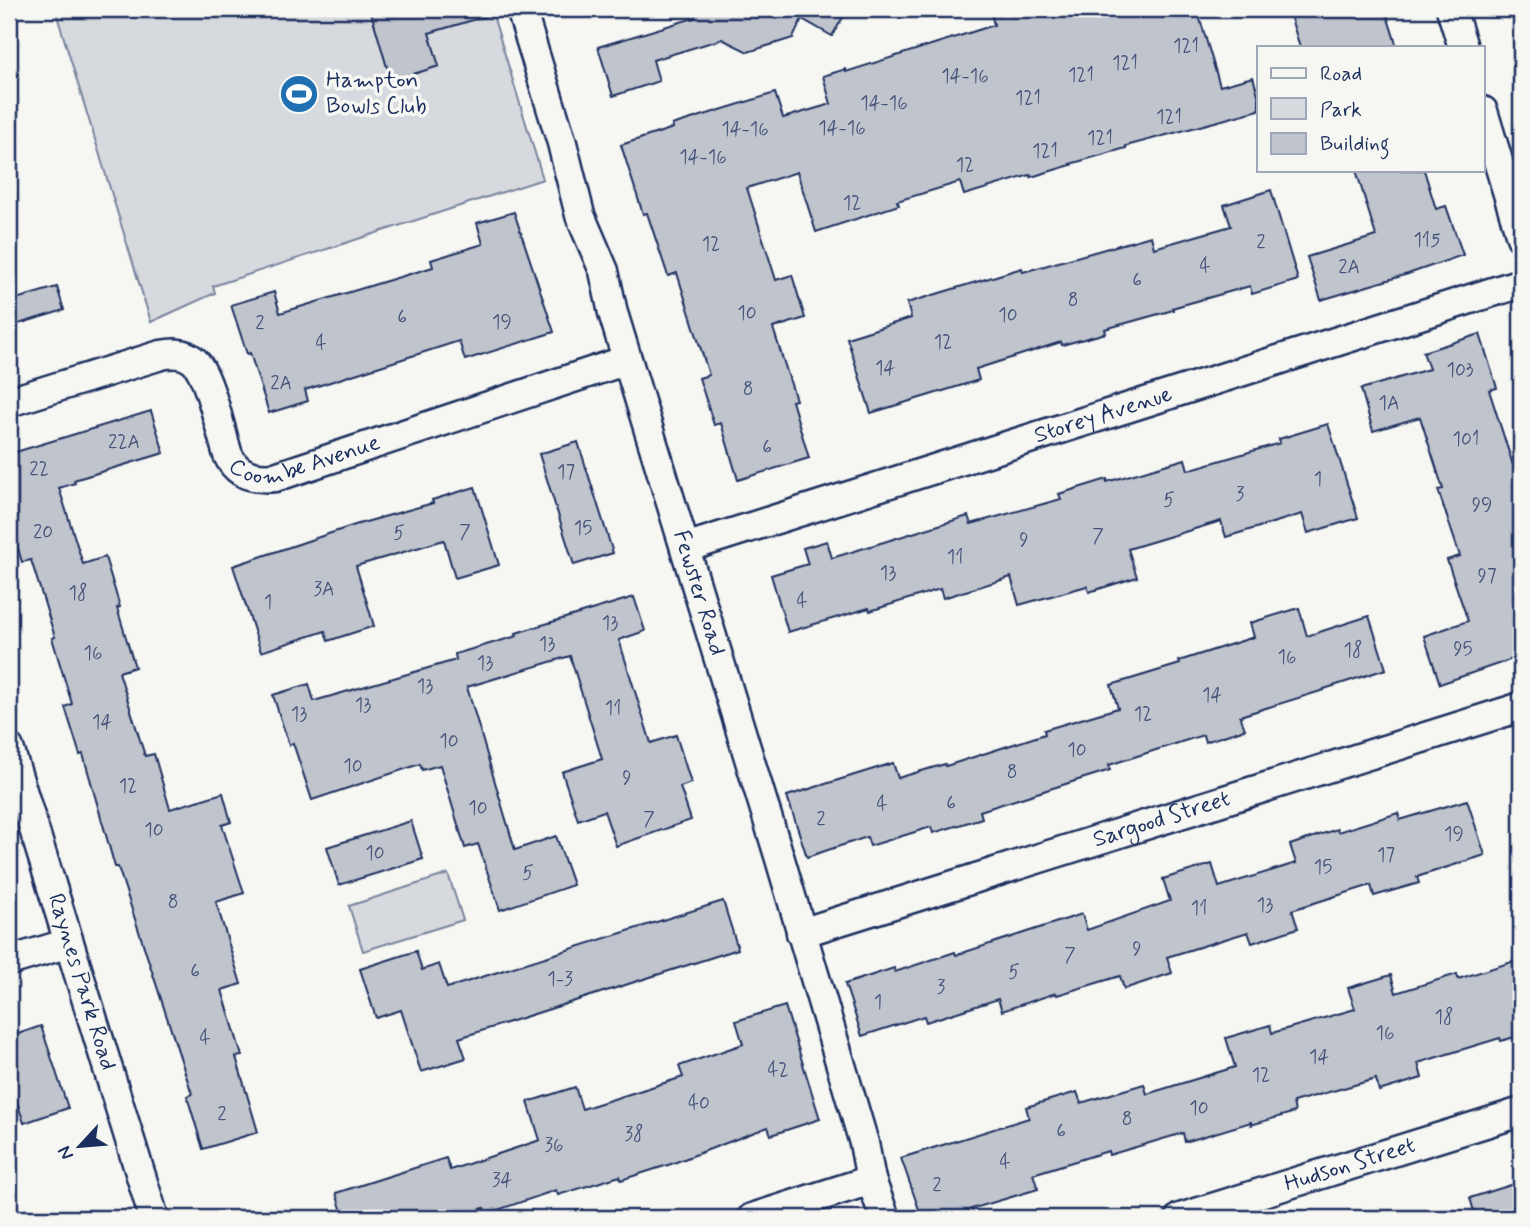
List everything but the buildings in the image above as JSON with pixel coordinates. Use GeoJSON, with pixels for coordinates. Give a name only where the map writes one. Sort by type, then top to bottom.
{"type":"FeatureCollection","features":[{"type":"Feature","properties":{"kind":"street","name":"Fewster Road"},"geometry":{"type":"LineString","coordinates":[[521,9],[562,143],[580,215],[604,271],[627,360],[864,1143],[871,1180]]}},
{"type":"Feature","properties":{"kind":"street"},"geometry":{"type":"LineString","coordinates":[[1451,9],[1463,46]]}},
{"type":"Feature","properties":{"kind":"street"},"geometry":{"type":"LineString","coordinates":[[1484,114],[1521,237]]}},
{"type":"Feature","properties":{"kind":"street","name":"Storey Avenue"},"geometry":{"type":"LineString","coordinates":[[685,548],[1521,284]]}},
{"type":"Feature","properties":{"kind":"street","name":"Coombe Avenue"},"geometry":{"type":"LineString","coordinates":[[9,402],[161,355],[182,354],[199,366],[205,379],[232,463],[247,475],[275,477],[627,360]]}},
{"type":"Feature","properties":{"kind":"street","name":"Sargood Street"},"geometry":{"type":"LineString","coordinates":[[801,933],[1521,707]]}},
{"type":"Feature","properties":{"kind":"street","name":"Raynes Park Road"},"geometry":{"type":"LineString","coordinates":[[9,748],[154,1218]]}},
{"type":"Feature","properties":{"kind":"street"},"geometry":{"type":"LineString","coordinates":[[9,961],[69,943]]}},
{"type":"Feature","properties":{"kind":"street","name":"Hudson Street"},"geometry":{"type":"LineString","coordinates":[[1180,1218],[1521,1112]]}},
{"type":"Feature","properties":{"kind":"street"},"geometry":{"type":"LineString","coordinates":[[752,1218],[871,1180]]}},
{"type":"Feature","properties":{"kind":"street"},"geometry":{"type":"LineString","coordinates":[[871,1180],[871,1218]]}},
{"type":"Feature","properties":{"kind":"street"},"geometry":{"type":"LineString","coordinates":[[871,1180],[885,1218]]}},
{"type":"Feature","properties":{"kind":"green space","name":"Hampton Bowls Club"},"geometry":{"type":"Polygon","coordinates":[[[55,9],[491,9],[543,179],[213,286],[215,293],[151,322],[55,9]]]}},
{"type":"Feature","properties":{"kind":"green space"},"geometry":{"type":"Polygon","coordinates":[[[448,874],[463,920],[363,951],[349,906],[448,874]]]}},
{"type":"Feature","properties":{"kind":"place","name":"Hampton Bowls Club"},"geometry":{"type":"Point","coordinates":[299,94]}}]}
